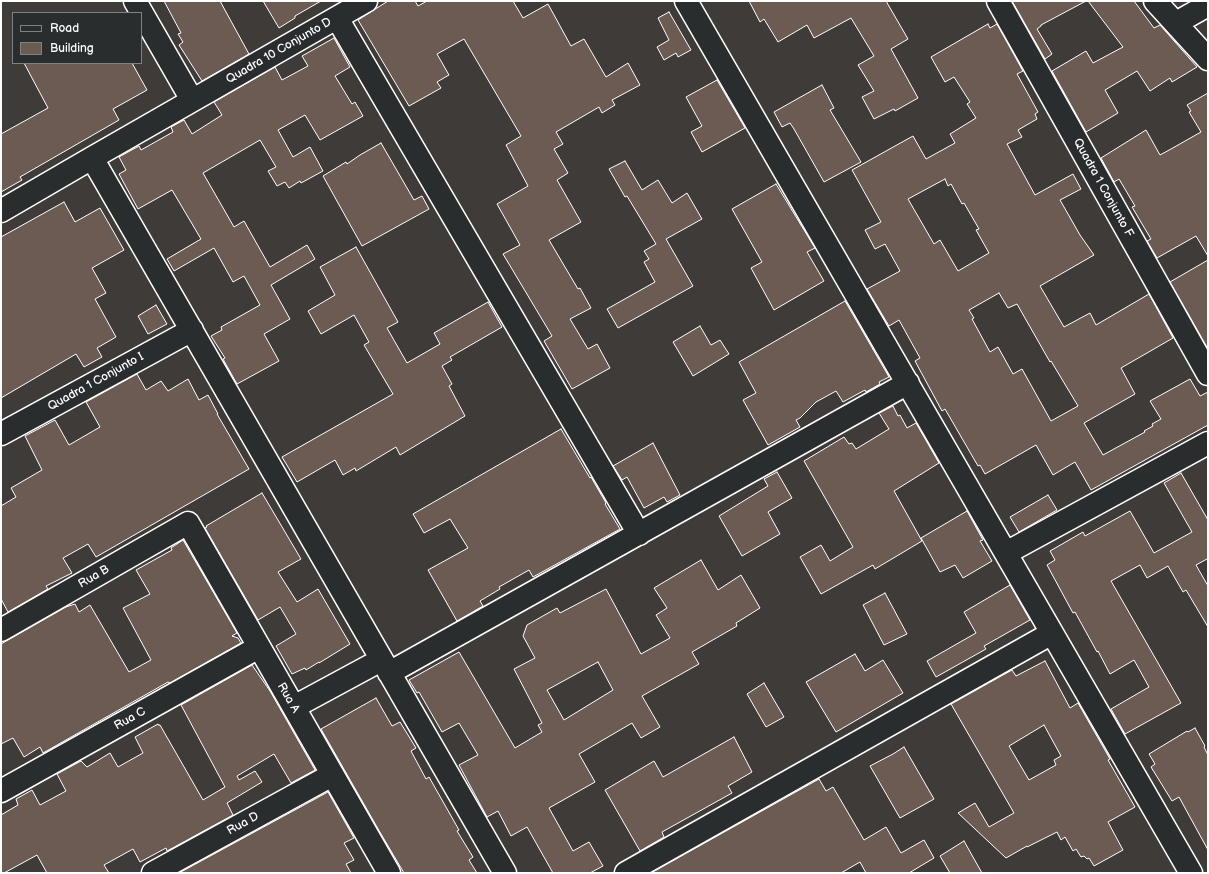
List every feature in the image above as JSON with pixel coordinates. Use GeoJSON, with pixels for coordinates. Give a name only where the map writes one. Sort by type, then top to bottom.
{"type":"FeatureCollection","features":[{"type":"Feature","properties":{"kind":"street"},"geometry":{"type":"LineString","coordinates":[[134,1],[140,12]]}},
{"type":"Feature","properties":{"kind":"street","name":"Quadra 10 Conjunto D"},"geometry":{"type":"LineString","coordinates":[[1,211],[366,1]]}},
{"type":"Feature","properties":{"kind":"street"},"geometry":{"type":"LineString","coordinates":[[686,1],[1191,873]]}},
{"type":"Feature","properties":{"kind":"street","name":"Quadra 1 Conjunto F"},"geometry":{"type":"LineString","coordinates":[[998,1],[1208,374]]}},
{"type":"Feature","properties":{"kind":"street"},"geometry":{"type":"LineString","coordinates":[[1155,1],[1208,59]]}},
{"type":"Feature","properties":{"kind":"street"},"geometry":{"type":"LineString","coordinates":[[1176,24],[1208,5]]}},
{"type":"Feature","properties":{"kind":"street"},"geometry":{"type":"LineString","coordinates":[[142,15],[192,100]]}},
{"type":"Feature","properties":{"kind":"street"},"geometry":{"type":"LineString","coordinates":[[337,18],[639,534]]}},
{"type":"Feature","properties":{"kind":"street"},"geometry":{"type":"LineString","coordinates":[[92,158],[504,873]]}},
{"type":"Feature","properties":{"kind":"street","name":"Quadra 1 Conjunto I"},"geometry":{"type":"LineString","coordinates":[[1,434],[192,330]]}},
{"type":"Feature","properties":{"kind":"street"},"geometry":{"type":"LineString","coordinates":[[294,707],[385,667],[639,534],[908,384]]}},
{"type":"Feature","properties":{"kind":"street"},"geometry":{"type":"LineString","coordinates":[[1006,553],[1208,443]]}},
{"type":"Feature","properties":{"kind":"street","name":"Rua B"},"geometry":{"type":"LineString","coordinates":[[1,630],[188,524]]}},
{"type":"Feature","properties":{"kind":"street","name":"Rua A"},"geometry":{"type":"LineString","coordinates":[[188,524],[389,873]]}},
{"type":"Feature","properties":{"kind":"street"},"geometry":{"type":"LineString","coordinates":[[626,873],[1052,633]]}},
{"type":"Feature","properties":{"kind":"street","name":"Rua C"},"geometry":{"type":"LineString","coordinates":[[1,791],[259,647]]}},
{"type":"Feature","properties":{"kind":"street","name":"Rua D"},"geometry":{"type":"LineString","coordinates":[[154,873],[332,775]]}},
{"type":"Feature","properties":{"kind":"street"},"geometry":{"type":"LineString","coordinates":[[1203,873],[1208,870]]}},
{"type":"Feature","properties":{"kind":"building"},"geometry":{"type":"Polygon","coordinates":[[[164,1],[220,1],[249,54],[202,81],[179,45],[183,42],[178,34],[181,33],[164,1]]]}},
{"type":"Feature","properties":{"kind":"building"},"geometry":{"type":"Polygon","coordinates":[[[263,1],[321,1],[295,16],[295,18],[279,28],[263,1]]]}},
{"type":"Feature","properties":{"kind":"building"},"geometry":{"type":"Polygon","coordinates":[[[388,1],[415,1],[418,6],[427,1],[513,1],[523,18],[548,4],[571,46],[584,39],[606,77],[628,63],[640,85],[612,100],[615,105],[602,113],[599,107],[556,132],[563,144],[554,149],[568,173],[557,180],[581,222],[549,240],[591,308],[570,319],[588,349],[597,344],[610,368],[572,389],[544,341],[552,336],[503,254],[520,245],[497,204],[528,186],[506,145],[521,136],[464,39],[437,54],[449,75],[437,82],[441,88],[409,106],[358,20],[388,1]]]}},
{"type":"Feature","properties":{"kind":"building"},"geometry":{"type":"Polygon","coordinates":[[[749,1],[886,1],[908,39],[891,49],[918,98],[895,111],[894,109],[874,119],[862,97],[874,91],[858,65],[874,56],[851,18],[814,38],[807,25],[778,42],[764,19],[760,22],[749,1]]]}},
{"type":"Feature","properties":{"kind":"building"},"geometry":{"type":"Polygon","coordinates":[[[1012,1],[1086,1],[1041,25],[1037,29],[1052,54],[1045,59],[1012,1]]]}},
{"type":"Feature","properties":{"kind":"building"},"geometry":{"type":"Polygon","coordinates":[[[1088,1],[1134,1],[1154,28],[1160,25],[1197,67],[1172,82],[1170,78],[1150,91],[1137,71],[1105,90],[1118,113],[1086,132],[1052,71],[1086,51],[1093,63],[1123,47],[1088,1]]]}},
{"type":"Feature","properties":{"kind":"building"},"geometry":{"type":"Polygon","coordinates":[[[669,12],[691,50],[678,57],[676,53],[664,60],[657,47],[669,40],[658,18],[669,12]]]}},
{"type":"Feature","properties":{"kind":"building"},"geometry":{"type":"Polygon","coordinates":[[[988,24],[990,28],[997,24],[1023,71],[1017,74],[1038,112],[1035,114],[1037,119],[1018,130],[1022,137],[1007,144],[1035,195],[1073,174],[1081,189],[1060,200],[1080,235],[1094,255],[1040,286],[1064,327],[1090,313],[1096,325],[1149,294],[1173,338],[1121,368],[1135,394],[1084,423],[1103,455],[1145,432],[1144,431],[1153,426],[1152,424],[1161,419],[1150,401],[1190,379],[1200,396],[1208,392],[1208,425],[1091,490],[1075,462],[1053,475],[1036,445],[985,474],[980,465],[978,466],[945,409],[942,411],[915,361],[920,358],[899,320],[889,326],[867,289],[900,271],[885,244],[875,249],[865,230],[881,222],[852,170],[913,136],[926,159],[955,143],[950,134],[976,118],[967,104],[970,102],[954,77],[945,82],[931,57],[988,24]],[[945,179],[908,199],[934,244],[940,240],[958,271],[989,253],[976,230],[979,229],[964,203],[962,204],[951,184],[948,186],[945,179]],[[999,293],[969,310],[974,318],[972,319],[990,352],[998,347],[1013,374],[1022,369],[1051,421],[1078,406],[1051,361],[1050,362],[1017,304],[1008,308],[999,293]]]}},
{"type":"Feature","properties":{"kind":"building"},"geometry":{"type":"Polygon","coordinates":[[[334,38],[350,67],[335,76],[352,104],[355,102],[363,116],[320,140],[305,115],[278,130],[293,157],[310,147],[323,171],[301,183],[300,181],[289,188],[285,182],[277,186],[268,171],[276,167],[260,140],[203,173],[234,227],[244,221],[270,267],[307,245],[315,259],[271,285],[290,319],[264,334],[279,361],[237,384],[223,359],[225,358],[211,336],[222,330],[221,327],[260,305],[244,276],[233,282],[214,248],[174,271],[167,259],[201,239],[172,190],[138,209],[119,174],[126,170],[119,157],[139,146],[141,150],[173,132],[171,127],[184,120],[192,134],[222,115],[214,102],[275,67],[282,80],[308,66],[302,56],[334,38]]]}},
{"type":"Feature","properties":{"kind":"building"},"geometry":{"type":"Polygon","coordinates":[[[25,64],[133,64],[147,90],[113,109],[119,120],[20,177],[22,180],[1,192],[1,134],[48,108],[25,64]]]}},
{"type":"Feature","properties":{"kind":"building"},"geometry":{"type":"Polygon","coordinates":[[[717,80],[745,128],[702,152],[691,132],[702,126],[686,97],[717,80]]]}},
{"type":"Feature","properties":{"kind":"building"},"geometry":{"type":"Polygon","coordinates":[[[822,85],[834,108],[830,110],[861,162],[824,182],[790,123],[782,127],[774,112],[822,85]]]}},
{"type":"Feature","properties":{"kind":"building"},"geometry":{"type":"Polygon","coordinates":[[[1208,93],[1208,256],[1196,236],[1157,258],[1147,241],[1151,239],[1132,207],[1135,206],[1119,179],[1114,182],[1101,158],[1146,130],[1160,155],[1201,132],[1189,112],[1191,111],[1187,105],[1208,93]]]}},
{"type":"Feature","properties":{"kind":"building"},"geometry":{"type":"Polygon","coordinates":[[[381,143],[414,200],[422,196],[429,209],[362,246],[323,176],[346,162],[347,164],[381,143]]]}},
{"type":"Feature","properties":{"kind":"building"},"geometry":{"type":"Polygon","coordinates":[[[625,161],[642,190],[658,180],[672,203],[687,193],[702,219],[666,239],[693,286],[618,328],[607,309],[655,282],[644,262],[649,259],[644,251],[656,244],[627,196],[625,197],[609,169],[625,161]]]}},
{"type":"Feature","properties":{"kind":"building"},"geometry":{"type":"Polygon","coordinates":[[[776,184],[815,248],[807,252],[824,281],[774,310],[751,268],[762,262],[732,209],[776,184]]]}},
{"type":"Feature","properties":{"kind":"building"},"geometry":{"type":"Polygon","coordinates":[[[64,202],[75,222],[100,208],[124,250],[92,268],[106,293],[95,299],[116,337],[97,348],[102,357],[84,367],[76,354],[1,398],[1,237],[64,202]]]}},
{"type":"Feature","properties":{"kind":"building"},"geometry":{"type":"Polygon","coordinates":[[[356,247],[398,322],[387,328],[407,363],[440,344],[434,333],[488,302],[502,327],[450,357],[452,360],[442,366],[452,384],[449,386],[465,416],[400,455],[396,447],[356,471],[355,468],[343,475],[335,460],[297,482],[282,457],[393,394],[364,345],[369,342],[354,315],[321,334],[308,311],[335,295],[320,267],[356,247]]]}},
{"type":"Feature","properties":{"kind":"building"},"geometry":{"type":"Polygon","coordinates":[[[1208,260],[1208,349],[1170,282],[1208,260]]]}},
{"type":"Feature","properties":{"kind":"building"},"geometry":{"type":"Polygon","coordinates":[[[845,301],[889,377],[879,382],[880,384],[866,392],[865,390],[843,402],[836,391],[816,402],[796,420],[800,427],[768,445],[743,400],[756,393],[739,362],[845,301]]]}},
{"type":"Feature","properties":{"kind":"building"},"geometry":{"type":"Polygon","coordinates":[[[156,305],[167,324],[148,334],[138,316],[156,305]]]}},
{"type":"Feature","properties":{"kind":"building"},"geometry":{"type":"Polygon","coordinates":[[[700,326],[711,345],[720,340],[729,354],[693,376],[673,342],[700,326]]]}},
{"type":"Feature","properties":{"kind":"building"},"geometry":{"type":"Polygon","coordinates":[[[137,374],[146,390],[161,381],[168,391],[188,379],[199,400],[208,395],[217,414],[249,469],[96,557],[88,544],[63,558],[72,573],[46,586],[48,589],[8,612],[1,599],[1,506],[16,497],[11,488],[42,470],[25,436],[55,420],[69,445],[100,427],[86,402],[137,374]]]}},
{"type":"Feature","properties":{"kind":"building"},"geometry":{"type":"Polygon","coordinates":[[[893,406],[907,428],[916,423],[939,463],[894,491],[922,541],[875,569],[873,565],[821,594],[800,557],[821,545],[830,561],[853,547],[804,461],[844,437],[849,444],[852,443],[856,449],[889,429],[879,413],[893,406]]]}},
{"type":"Feature","properties":{"kind":"building"},"geometry":{"type":"Polygon","coordinates":[[[561,429],[590,478],[591,477],[620,529],[533,577],[529,570],[499,587],[500,589],[480,601],[483,606],[457,621],[428,570],[468,548],[450,519],[424,533],[413,514],[561,429]]]}},
{"type":"Feature","properties":{"kind":"building"},"geometry":{"type":"Polygon","coordinates":[[[653,443],[680,495],[667,502],[664,497],[644,508],[627,477],[622,480],[613,466],[653,443]]]}},
{"type":"Feature","properties":{"kind":"building"},"geometry":{"type":"Polygon","coordinates":[[[777,472],[792,498],[768,512],[780,534],[742,556],[719,516],[768,486],[764,479],[777,472]]]}},
{"type":"Feature","properties":{"kind":"building"},"geometry":{"type":"Polygon","coordinates":[[[1181,473],[1208,520],[1208,560],[1207,559],[1196,565],[1208,586],[1208,627],[1186,590],[1183,592],[1168,566],[1147,578],[1140,565],[1111,581],[1181,703],[1125,734],[1111,709],[1149,687],[1134,660],[1110,674],[1075,612],[1073,613],[1047,565],[1055,560],[1050,551],[1083,532],[1085,536],[1130,511],[1154,553],[1192,532],[1164,483],[1181,473]]]}},
{"type":"Feature","properties":{"kind":"building"},"geometry":{"type":"Polygon","coordinates":[[[262,493],[301,559],[278,572],[297,602],[318,589],[350,644],[306,670],[305,668],[292,674],[276,646],[296,634],[280,607],[258,620],[205,528],[262,493]]]}},
{"type":"Feature","properties":{"kind":"building"},"geometry":{"type":"Polygon","coordinates":[[[1048,495],[1057,510],[1019,532],[1010,517],[1048,495]]]}},
{"type":"Feature","properties":{"kind":"building"},"geometry":{"type":"Polygon","coordinates":[[[967,511],[983,540],[980,541],[992,561],[963,578],[955,565],[940,572],[921,538],[967,511]]]}},
{"type":"Feature","properties":{"kind":"building"},"geometry":{"type":"Polygon","coordinates":[[[183,540],[237,633],[232,636],[238,638],[241,643],[170,683],[168,682],[43,753],[40,747],[24,757],[13,738],[1,744],[1,644],[66,607],[75,604],[79,612],[90,605],[129,672],[151,660],[123,608],[150,594],[136,570],[172,550],[171,548],[183,540]]]}},
{"type":"Feature","properties":{"kind":"building"},"geometry":{"type":"Polygon","coordinates":[[[701,560],[718,590],[741,575],[760,608],[736,623],[737,626],[692,652],[699,664],[642,696],[660,727],[641,738],[632,723],[579,754],[595,782],[549,808],[573,851],[589,842],[603,866],[590,873],[553,873],[527,827],[511,836],[498,811],[487,817],[459,765],[478,755],[459,723],[442,732],[419,692],[417,693],[409,680],[459,652],[515,748],[542,732],[538,725],[542,723],[514,669],[535,658],[523,636],[527,625],[557,608],[560,613],[606,589],[641,654],[670,638],[656,615],[667,608],[654,588],[701,560]],[[598,662],[547,690],[564,720],[613,690],[598,662]]]}},
{"type":"Feature","properties":{"kind":"building"},"geometry":{"type":"Polygon","coordinates":[[[1010,585],[1030,620],[984,646],[986,649],[936,677],[927,661],[976,633],[964,612],[1010,585]]]}},
{"type":"Feature","properties":{"kind":"building"},"geometry":{"type":"Polygon","coordinates":[[[885,593],[907,634],[884,645],[863,605],[885,593]]]}},
{"type":"Feature","properties":{"kind":"building"},"geometry":{"type":"Polygon","coordinates":[[[855,654],[865,671],[883,660],[903,693],[836,732],[806,682],[855,654]]]}},
{"type":"Feature","properties":{"kind":"building"},"geometry":{"type":"Polygon","coordinates":[[[1045,661],[1070,708],[1078,703],[1135,807],[1108,822],[1123,850],[1094,866],[1089,858],[1087,859],[1084,856],[1081,857],[1076,849],[1073,851],[1065,837],[1061,840],[1057,832],[1006,858],[958,813],[975,803],[989,827],[1014,813],[951,704],[1012,670],[1016,676],[1045,661]],[[1044,725],[1009,746],[1029,780],[1056,765],[1054,760],[1061,756],[1044,725]]]}},
{"type":"Feature","properties":{"kind":"building"},"geometry":{"type":"Polygon","coordinates":[[[252,665],[270,691],[315,770],[291,783],[274,754],[237,776],[239,780],[255,771],[262,782],[227,803],[233,815],[167,851],[166,848],[140,862],[133,849],[104,865],[109,873],[47,873],[37,855],[4,873],[1,873],[1,815],[18,805],[16,799],[32,790],[40,805],[66,791],[57,774],[81,761],[87,767],[110,753],[118,767],[143,753],[135,737],[158,724],[160,725],[203,800],[225,787],[181,705],[252,665]]]}},
{"type":"Feature","properties":{"kind":"building"},"geometry":{"type":"Polygon","coordinates":[[[764,683],[784,717],[766,727],[747,694],[764,683]]]}},
{"type":"Feature","properties":{"kind":"building"},"geometry":{"type":"Polygon","coordinates":[[[376,698],[392,726],[400,722],[416,748],[411,751],[426,779],[429,777],[459,830],[457,831],[473,857],[469,860],[477,873],[404,873],[381,834],[321,729],[376,698]]]}},
{"type":"Feature","properties":{"kind":"building"},"geometry":{"type":"Polygon","coordinates":[[[1195,728],[1205,746],[1204,747],[1208,755],[1208,850],[1179,797],[1172,801],[1151,767],[1155,764],[1149,754],[1187,731],[1188,732],[1195,728]]]}},
{"type":"Feature","properties":{"kind":"building"},"geometry":{"type":"Polygon","coordinates":[[[734,737],[752,772],[728,786],[732,793],[662,832],[664,837],[640,851],[605,790],[654,761],[663,777],[734,737]]]}},
{"type":"Feature","properties":{"kind":"building"},"geometry":{"type":"Polygon","coordinates":[[[904,747],[934,799],[900,818],[870,766],[904,747]]]}},
{"type":"Feature","properties":{"kind":"building"},"geometry":{"type":"Polygon","coordinates":[[[819,779],[826,791],[833,787],[864,840],[886,827],[901,853],[924,840],[934,858],[909,873],[866,873],[860,862],[841,873],[651,873],[819,779]]]}},
{"type":"Feature","properties":{"kind":"building"},"geometry":{"type":"Polygon","coordinates":[[[328,792],[354,838],[344,843],[354,860],[346,864],[351,873],[179,873],[328,792]]]}},
{"type":"Feature","properties":{"kind":"building"},"geometry":{"type":"Polygon","coordinates":[[[964,841],[982,873],[950,873],[940,856],[964,841]]]}}]}
